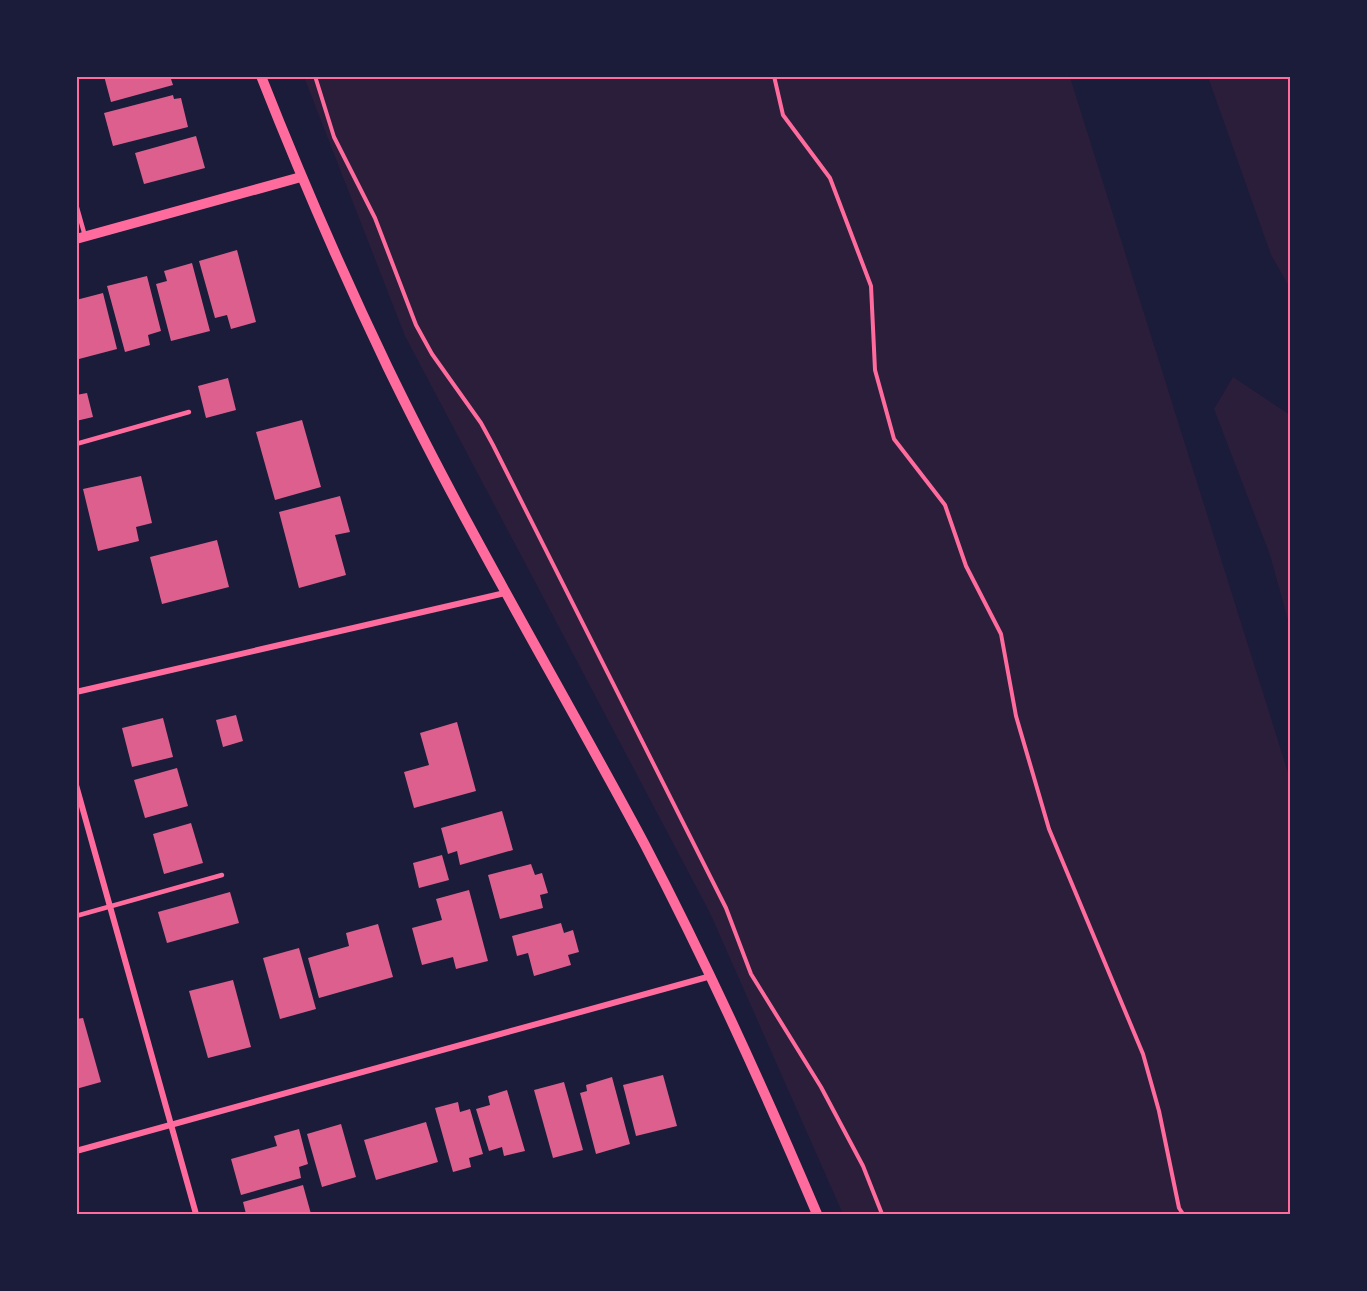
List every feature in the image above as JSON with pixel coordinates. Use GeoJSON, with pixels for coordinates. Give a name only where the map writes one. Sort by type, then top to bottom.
{"type":"FeatureCollection","features":[{"type":"Feature","properties":{"kind":"street"},"geometry":{"type":"LineString","coordinates":[[261,76],[301,177],[389,370],[505,592],[644,845],[711,976],[754,1067],[817,1215]]}},
{"type":"Feature","properties":{"kind":"street"},"geometry":{"type":"LineString","coordinates":[[81,238],[301,177]]}},
{"type":"Feature","properties":{"kind":"street"},"geometry":{"type":"LineString","coordinates":[[76,692],[505,592]]}},
{"type":"Feature","properties":{"kind":"street"},"geometry":{"type":"LineString","coordinates":[[76,785],[196,1215]]}},
{"type":"Feature","properties":{"kind":"street"},"geometry":{"type":"LineString","coordinates":[[76,1151],[711,976]]}},
{"type":"Feature","properties":{"kind":"lane"},"geometry":{"type":"LineString","coordinates":[[76,204],[81,238]]}},
{"type":"Feature","properties":{"kind":"lane"},"geometry":{"type":"LineString","coordinates":[[76,444],[189,412]]}},
{"type":"Feature","properties":{"kind":"lane"},"geometry":{"type":"LineString","coordinates":[[76,916],[222,875]]}},
{"type":"Feature","properties":{"kind":"path"},"geometry":{"type":"LineString","coordinates":[[315,76],[334,137],[375,218],[416,325],[432,354],[493,445],[726,908],[751,974],[821,1087],[863,1166],[882,1215]]}},
{"type":"Feature","properties":{"kind":"path"},"geometry":{"type":"LineString","coordinates":[[774,76],[783,115],[830,178],[871,286],[875,370],[894,439],[945,505],[966,566],[1001,634],[1016,716],[1048,829],[1143,1054],[1159,1111],[1179,1208],[1183,1215]]}},
{"type":"Feature","properties":{"kind":"shaded area"},"geometry":{"type":"Polygon","coordinates":[[[304,77],[1070,77],[1290,779],[1290,1214],[843,1214],[710,913],[405,336],[304,77]]]}},
{"type":"Feature","properties":{"kind":"shaded area"},"geometry":{"type":"Polygon","coordinates":[[[1208,77],[1288,77],[1290,84],[1290,288],[1271,255],[1208,77]]]}},
{"type":"Feature","properties":{"kind":"shaded area"},"geometry":{"type":"Polygon","coordinates":[[[1233,377],[1290,415],[1290,627],[1270,555],[1214,409],[1233,377]]]}},
{"type":"Feature","properties":{"kind":"building"},"geometry":{"type":"Polygon","coordinates":[[[104,76],[170,76],[173,85],[111,102],[104,76]]]}},
{"type":"Feature","properties":{"kind":"building"},"geometry":{"type":"Polygon","coordinates":[[[173,95],[174,99],[181,98],[188,127],[113,146],[104,113],[173,95]]]}},
{"type":"Feature","properties":{"kind":"building"},"geometry":{"type":"Polygon","coordinates":[[[196,136],[205,168],[144,184],[135,153],[196,136]]]}},
{"type":"Feature","properties":{"kind":"building"},"geometry":{"type":"Polygon","coordinates":[[[237,250],[256,322],[231,329],[227,315],[215,318],[199,261],[237,250]]]}},
{"type":"Feature","properties":{"kind":"building"},"geometry":{"type":"Polygon","coordinates":[[[192,263],[210,331],[171,341],[156,284],[167,281],[164,271],[192,263]]]}},
{"type":"Feature","properties":{"kind":"building"},"geometry":{"type":"Polygon","coordinates":[[[147,276],[161,331],[148,335],[150,345],[125,352],[107,286],[147,276]]]}},
{"type":"Feature","properties":{"kind":"building"},"geometry":{"type":"Polygon","coordinates":[[[103,293],[117,349],[79,359],[76,347],[76,300],[103,293]]]}},
{"type":"Feature","properties":{"kind":"building"},"geometry":{"type":"Polygon","coordinates":[[[228,378],[236,410],[206,418],[198,386],[228,378]]]}},
{"type":"Feature","properties":{"kind":"building"},"geometry":{"type":"Polygon","coordinates":[[[87,393],[93,417],[76,421],[76,395],[87,393]]]}},
{"type":"Feature","properties":{"kind":"building"},"geometry":{"type":"Polygon","coordinates":[[[302,420],[321,487],[275,500],[256,432],[302,420]]]}},
{"type":"Feature","properties":{"kind":"building"},"geometry":{"type":"Polygon","coordinates":[[[141,476],[152,523],[136,527],[139,541],[98,551],[83,489],[141,476]]]}},
{"type":"Feature","properties":{"kind":"building"},"geometry":{"type":"Polygon","coordinates":[[[340,496],[350,532],[335,535],[346,575],[299,588],[279,512],[340,496]]]}},
{"type":"Feature","properties":{"kind":"building"},"geometry":{"type":"Polygon","coordinates":[[[217,540],[229,587],[162,604],[150,557],[217,540]]]}},
{"type":"Feature","properties":{"kind":"building"},"geometry":{"type":"Polygon","coordinates":[[[236,715],[243,741],[223,747],[216,720],[236,715]]]}},
{"type":"Feature","properties":{"kind":"building"},"geometry":{"type":"Polygon","coordinates":[[[163,718],[173,757],[132,767],[122,728],[163,718]]]}},
{"type":"Feature","properties":{"kind":"building"},"geometry":{"type":"Polygon","coordinates":[[[457,722],[476,791],[414,808],[404,772],[429,765],[420,733],[457,722]]]}},
{"type":"Feature","properties":{"kind":"building"},"geometry":{"type":"Polygon","coordinates":[[[177,768],[188,806],[145,818],[134,780],[177,768]]]}},
{"type":"Feature","properties":{"kind":"building"},"geometry":{"type":"Polygon","coordinates":[[[502,811],[513,850],[460,865],[457,851],[448,854],[441,828],[502,811]]]}},
{"type":"Feature","properties":{"kind":"building"},"geometry":{"type":"Polygon","coordinates":[[[191,823],[203,863],[164,874],[153,834],[191,823]]]}},
{"type":"Feature","properties":{"kind":"building"},"geometry":{"type":"Polygon","coordinates":[[[442,855],[449,880],[419,888],[413,863],[442,855]]]}},
{"type":"Feature","properties":{"kind":"building"},"geometry":{"type":"Polygon","coordinates":[[[531,864],[535,875],[542,873],[548,893],[540,895],[543,908],[500,919],[488,875],[531,864]]]}},
{"type":"Feature","properties":{"kind":"building"},"geometry":{"type":"Polygon","coordinates":[[[469,890],[488,961],[456,969],[453,957],[422,965],[412,928],[442,920],[436,899],[469,890]]]}},
{"type":"Feature","properties":{"kind":"building"},"geometry":{"type":"Polygon","coordinates":[[[230,892],[239,923],[167,943],[158,912],[230,892]]]}},
{"type":"Feature","properties":{"kind":"building"},"geometry":{"type":"Polygon","coordinates":[[[561,923],[564,933],[573,930],[579,952],[568,955],[571,965],[534,976],[528,953],[517,956],[512,936],[561,923]]]}},
{"type":"Feature","properties":{"kind":"building"},"geometry":{"type":"Polygon","coordinates":[[[378,924],[393,977],[319,998],[308,958],[349,946],[346,933],[378,924]]]}},
{"type":"Feature","properties":{"kind":"building"},"geometry":{"type":"Polygon","coordinates":[[[299,948],[316,1009],[280,1019],[263,958],[299,948]]]}},
{"type":"Feature","properties":{"kind":"building"},"geometry":{"type":"Polygon","coordinates":[[[233,980],[251,1047],[208,1058],[189,991],[233,980]]]}},
{"type":"Feature","properties":{"kind":"building"},"geometry":{"type":"Polygon","coordinates":[[[83,1018],[101,1082],[76,1089],[76,1019],[83,1018]]]}},
{"type":"Feature","properties":{"kind":"building"},"geometry":{"type":"Polygon","coordinates":[[[663,1075],[677,1126],[636,1136],[623,1085],[663,1075]]]}},
{"type":"Feature","properties":{"kind":"building"},"geometry":{"type":"Polygon","coordinates":[[[612,1077],[630,1144],[596,1154],[580,1093],[587,1091],[586,1085],[612,1077]]]}},
{"type":"Feature","properties":{"kind":"building"},"geometry":{"type":"Polygon","coordinates":[[[564,1082],[583,1150],[553,1158],[534,1090],[564,1082]]]}},
{"type":"Feature","properties":{"kind":"building"},"geometry":{"type":"Polygon","coordinates":[[[507,1090],[525,1151],[504,1156],[502,1147],[489,1151],[476,1109],[490,1105],[488,1096],[507,1090]]]}},
{"type":"Feature","properties":{"kind":"building"},"geometry":{"type":"Polygon","coordinates":[[[458,1102],[460,1112],[470,1109],[483,1154],[469,1158],[471,1167],[453,1172],[435,1108],[458,1102]]]}},
{"type":"Feature","properties":{"kind":"building"},"geometry":{"type":"Polygon","coordinates":[[[426,1122],[438,1162],[376,1180],[364,1140],[426,1122]]]}},
{"type":"Feature","properties":{"kind":"building"},"geometry":{"type":"Polygon","coordinates":[[[341,1124],[356,1177],[322,1187],[307,1134],[341,1124]]]}},
{"type":"Feature","properties":{"kind":"building"},"geometry":{"type":"Polygon","coordinates":[[[299,1129],[308,1164],[299,1167],[301,1178],[241,1195],[231,1159],[277,1146],[274,1136],[299,1129]]]}},
{"type":"Feature","properties":{"kind":"building"},"geometry":{"type":"Polygon","coordinates":[[[303,1185],[311,1214],[246,1214],[243,1202],[303,1185]]]}}]}
